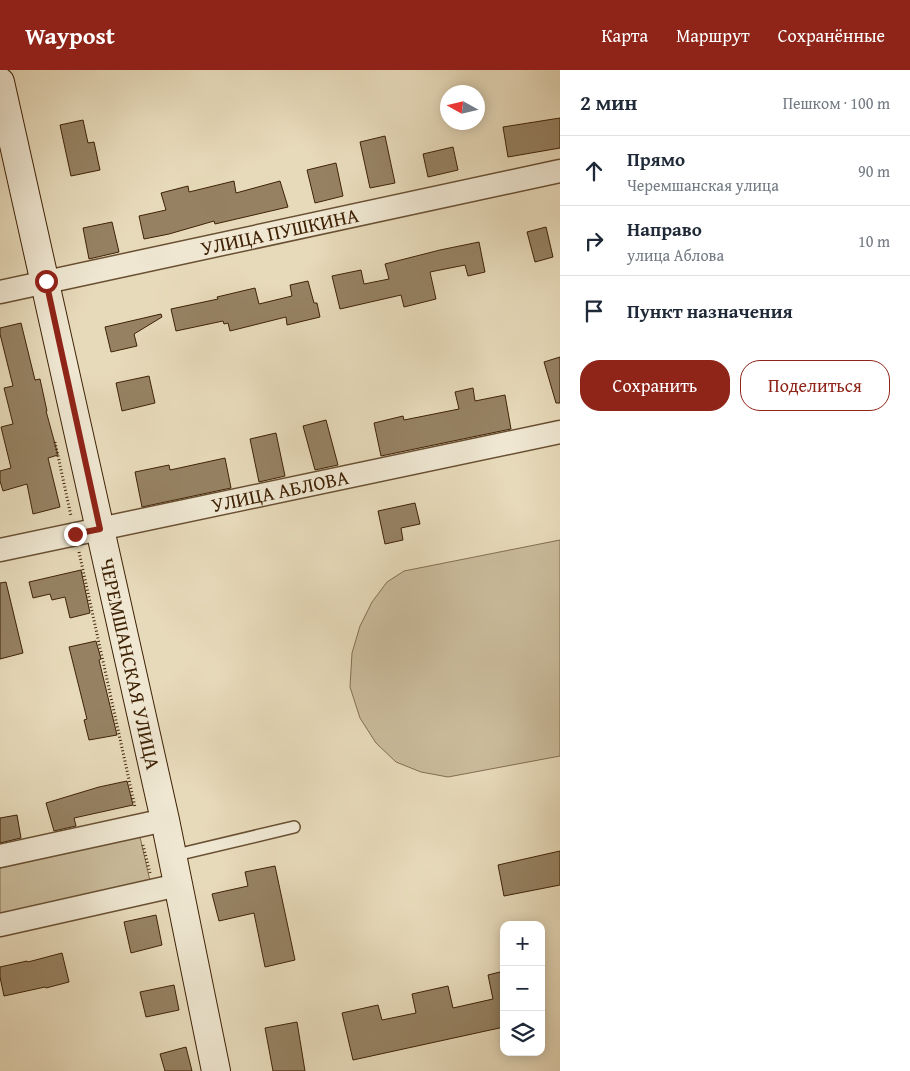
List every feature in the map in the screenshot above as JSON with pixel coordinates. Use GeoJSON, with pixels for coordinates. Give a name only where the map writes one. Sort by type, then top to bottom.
{"type":"FeatureCollection","features":[{"type":"Feature","properties":{"kind":"main road","name":"ЧЕРЕМШАНСКАЯ УЛИЦА"},"geometry":{"type":"LineString","coordinates":[[0,82],[46,281],[88,531],[152,822],[172,856],[166,888],[216,1071]]}},
{"type":"Feature","properties":{"kind":"street","name":"УЛИЦА ПУШКИНА"},"geometry":{"type":"LineString","coordinates":[[0,292],[560,171]]}},
{"type":"Feature","properties":{"kind":"street","name":"УЛИЦА АБЛОВА"},"geometry":{"type":"LineString","coordinates":[[0,550],[560,432]]}},
{"type":"Feature","properties":{"kind":"street"},"geometry":{"type":"LineString","coordinates":[[0,856],[152,822]]}},
{"type":"Feature","properties":{"kind":"street"},"geometry":{"type":"LineString","coordinates":[[0,925],[166,888]]}},
{"type":"Feature","properties":{"kind":"lane"},"geometry":{"type":"LineString","coordinates":[[172,856],[294,827]]}},
{"type":"Feature","properties":{"kind":"path"},"geometry":{"type":"LineString","coordinates":[[55,439],[88,531],[166,888]]}},
{"type":"Feature","properties":{"kind":"shaded area"},"geometry":{"type":"Polygon","coordinates":[[[560,540],[560,756],[448,777],[421,772],[396,762],[376,743],[360,718],[350,687],[352,653],[360,626],[372,602],[387,582],[404,571],[560,540]]]}},
{"type":"Feature","properties":{"kind":"shaded area"},"geometry":{"type":"Polygon","coordinates":[[[140,837],[150,881],[0,914],[0,868],[140,837]]]}},
{"type":"Feature","properties":{"kind":"building"},"geometry":{"type":"Polygon","coordinates":[[[560,118],[560,148],[508,157],[503,127],[560,118]]]}},
{"type":"Feature","properties":{"kind":"building"},"geometry":{"type":"Polygon","coordinates":[[[83,120],[88,143],[94,142],[100,170],[71,176],[60,125],[83,120]]]}},
{"type":"Feature","properties":{"kind":"building"},"geometry":{"type":"Polygon","coordinates":[[[385,136],[395,183],[370,188],[360,142],[385,136]]]}},
{"type":"Feature","properties":{"kind":"building"},"geometry":{"type":"Polygon","coordinates":[[[453,147],[458,170],[428,177],[423,154],[453,147]]]}},
{"type":"Feature","properties":{"kind":"building"},"geometry":{"type":"Polygon","coordinates":[[[336,163],[343,196],[315,203],[307,170],[336,163]]]}},
{"type":"Feature","properties":{"kind":"building"},"geometry":{"type":"Polygon","coordinates":[[[234,181],[236,193],[280,181],[288,207],[215,224],[214,221],[144,239],[139,216],[166,210],[161,193],[188,186],[189,192],[234,181]]]}},
{"type":"Feature","properties":{"kind":"building"},"geometry":{"type":"Polygon","coordinates":[[[112,222],[119,252],[89,259],[83,228],[112,222]]]}},
{"type":"Feature","properties":{"kind":"building"},"geometry":{"type":"Polygon","coordinates":[[[546,227],[553,257],[535,262],[527,232],[546,227]]]}},
{"type":"Feature","properties":{"kind":"building"},"geometry":{"type":"Polygon","coordinates":[[[479,242],[485,272],[468,276],[465,265],[430,272],[436,299],[404,307],[401,295],[340,309],[332,276],[361,270],[364,284],[389,279],[385,264],[479,242]]]}},
{"type":"Feature","properties":{"kind":"building"},"geometry":{"type":"Polygon","coordinates":[[[308,281],[314,303],[317,303],[320,317],[287,325],[286,317],[230,331],[228,323],[224,324],[223,321],[176,331],[171,309],[218,299],[217,297],[255,288],[259,304],[292,296],[290,285],[308,281]]]}},
{"type":"Feature","properties":{"kind":"building"},"geometry":{"type":"Polygon","coordinates":[[[161,314],[162,317],[134,334],[137,346],[111,352],[105,327],[161,314]]]}},
{"type":"Feature","properties":{"kind":"building"},"geometry":{"type":"Polygon","coordinates":[[[21,323],[35,380],[40,379],[46,411],[58,455],[48,458],[60,507],[33,514],[27,484],[3,491],[0,481],[0,471],[11,468],[1,427],[13,424],[4,388],[13,386],[0,328],[21,323]]]}},
{"type":"Feature","properties":{"kind":"building"},"geometry":{"type":"Polygon","coordinates":[[[560,357],[560,403],[556,403],[544,362],[560,357]]]}},
{"type":"Feature","properties":{"kind":"building"},"geometry":{"type":"Polygon","coordinates":[[[149,376],[155,403],[122,411],[116,383],[149,376]]]}},
{"type":"Feature","properties":{"kind":"building"},"geometry":{"type":"Polygon","coordinates":[[[473,388],[475,401],[505,395],[511,429],[381,456],[374,423],[403,416],[404,420],[459,409],[455,392],[473,388]]]}},
{"type":"Feature","properties":{"kind":"building"},"geometry":{"type":"Polygon","coordinates":[[[326,420],[338,465],[315,470],[303,426],[326,420]]]}},
{"type":"Feature","properties":{"kind":"building"},"geometry":{"type":"Polygon","coordinates":[[[276,433],[285,476],[259,482],[250,439],[276,433]]]}},
{"type":"Feature","properties":{"kind":"building"},"geometry":{"type":"Polygon","coordinates":[[[225,458],[231,488],[142,507],[135,472],[169,465],[170,470],[225,458]]]}},
{"type":"Feature","properties":{"kind":"building"},"geometry":{"type":"Polygon","coordinates":[[[415,503],[420,524],[401,528],[403,540],[385,544],[378,511],[415,503]]]}},
{"type":"Feature","properties":{"kind":"building"},"geometry":{"type":"Polygon","coordinates":[[[81,570],[90,613],[70,618],[65,597],[52,600],[50,594],[33,598],[29,582],[81,570]]]}},
{"type":"Feature","properties":{"kind":"building"},"geometry":{"type":"Polygon","coordinates":[[[6,582],[23,653],[0,659],[0,583],[6,582]]]}},
{"type":"Feature","properties":{"kind":"building"},"geometry":{"type":"Polygon","coordinates":[[[96,641],[117,735],[89,740],[84,720],[87,719],[69,647],[96,641]]]}},
{"type":"Feature","properties":{"kind":"building"},"geometry":{"type":"Polygon","coordinates":[[[127,781],[133,805],[74,818],[76,826],[54,831],[46,803],[99,787],[127,781]]]}},
{"type":"Feature","properties":{"kind":"building"},"geometry":{"type":"Polygon","coordinates":[[[17,815],[21,838],[0,843],[0,818],[17,815]]]}},
{"type":"Feature","properties":{"kind":"building"},"geometry":{"type":"Polygon","coordinates":[[[560,851],[560,885],[504,896],[498,865],[560,851]]]}},
{"type":"Feature","properties":{"kind":"building"},"geometry":{"type":"Polygon","coordinates":[[[275,866],[295,960],[265,967],[254,913],[219,921],[212,894],[248,886],[245,872],[275,866]]]}},
{"type":"Feature","properties":{"kind":"building"},"geometry":{"type":"Polygon","coordinates":[[[156,915],[162,945],[131,953],[124,922],[156,915]]]}},
{"type":"Feature","properties":{"kind":"building"},"geometry":{"type":"Polygon","coordinates":[[[62,953],[69,982],[4,996],[0,967],[62,953]]]}},
{"type":"Feature","properties":{"kind":"building"},"geometry":{"type":"Polygon","coordinates":[[[500,972],[500,1028],[353,1060],[342,1013],[378,1005],[382,1020],[416,1013],[412,994],[448,986],[453,1008],[493,999],[488,975],[500,972]]]}},
{"type":"Feature","properties":{"kind":"building"},"geometry":{"type":"Polygon","coordinates":[[[174,985],[179,1010],[146,1017],[140,992],[174,985]]]}},
{"type":"Feature","properties":{"kind":"building"},"geometry":{"type":"Polygon","coordinates":[[[297,1022],[305,1071],[273,1071],[265,1028],[297,1022]]]}},
{"type":"Feature","properties":{"kind":"building"},"geometry":{"type":"Polygon","coordinates":[[[186,1047],[192,1071],[165,1071],[160,1054],[186,1047]]]}},
{"type":"Feature","properties":{"kind":"route"},"geometry":{"type":"LineString","coordinates":[[46,281],[100,529],[75,534]]}}]}
